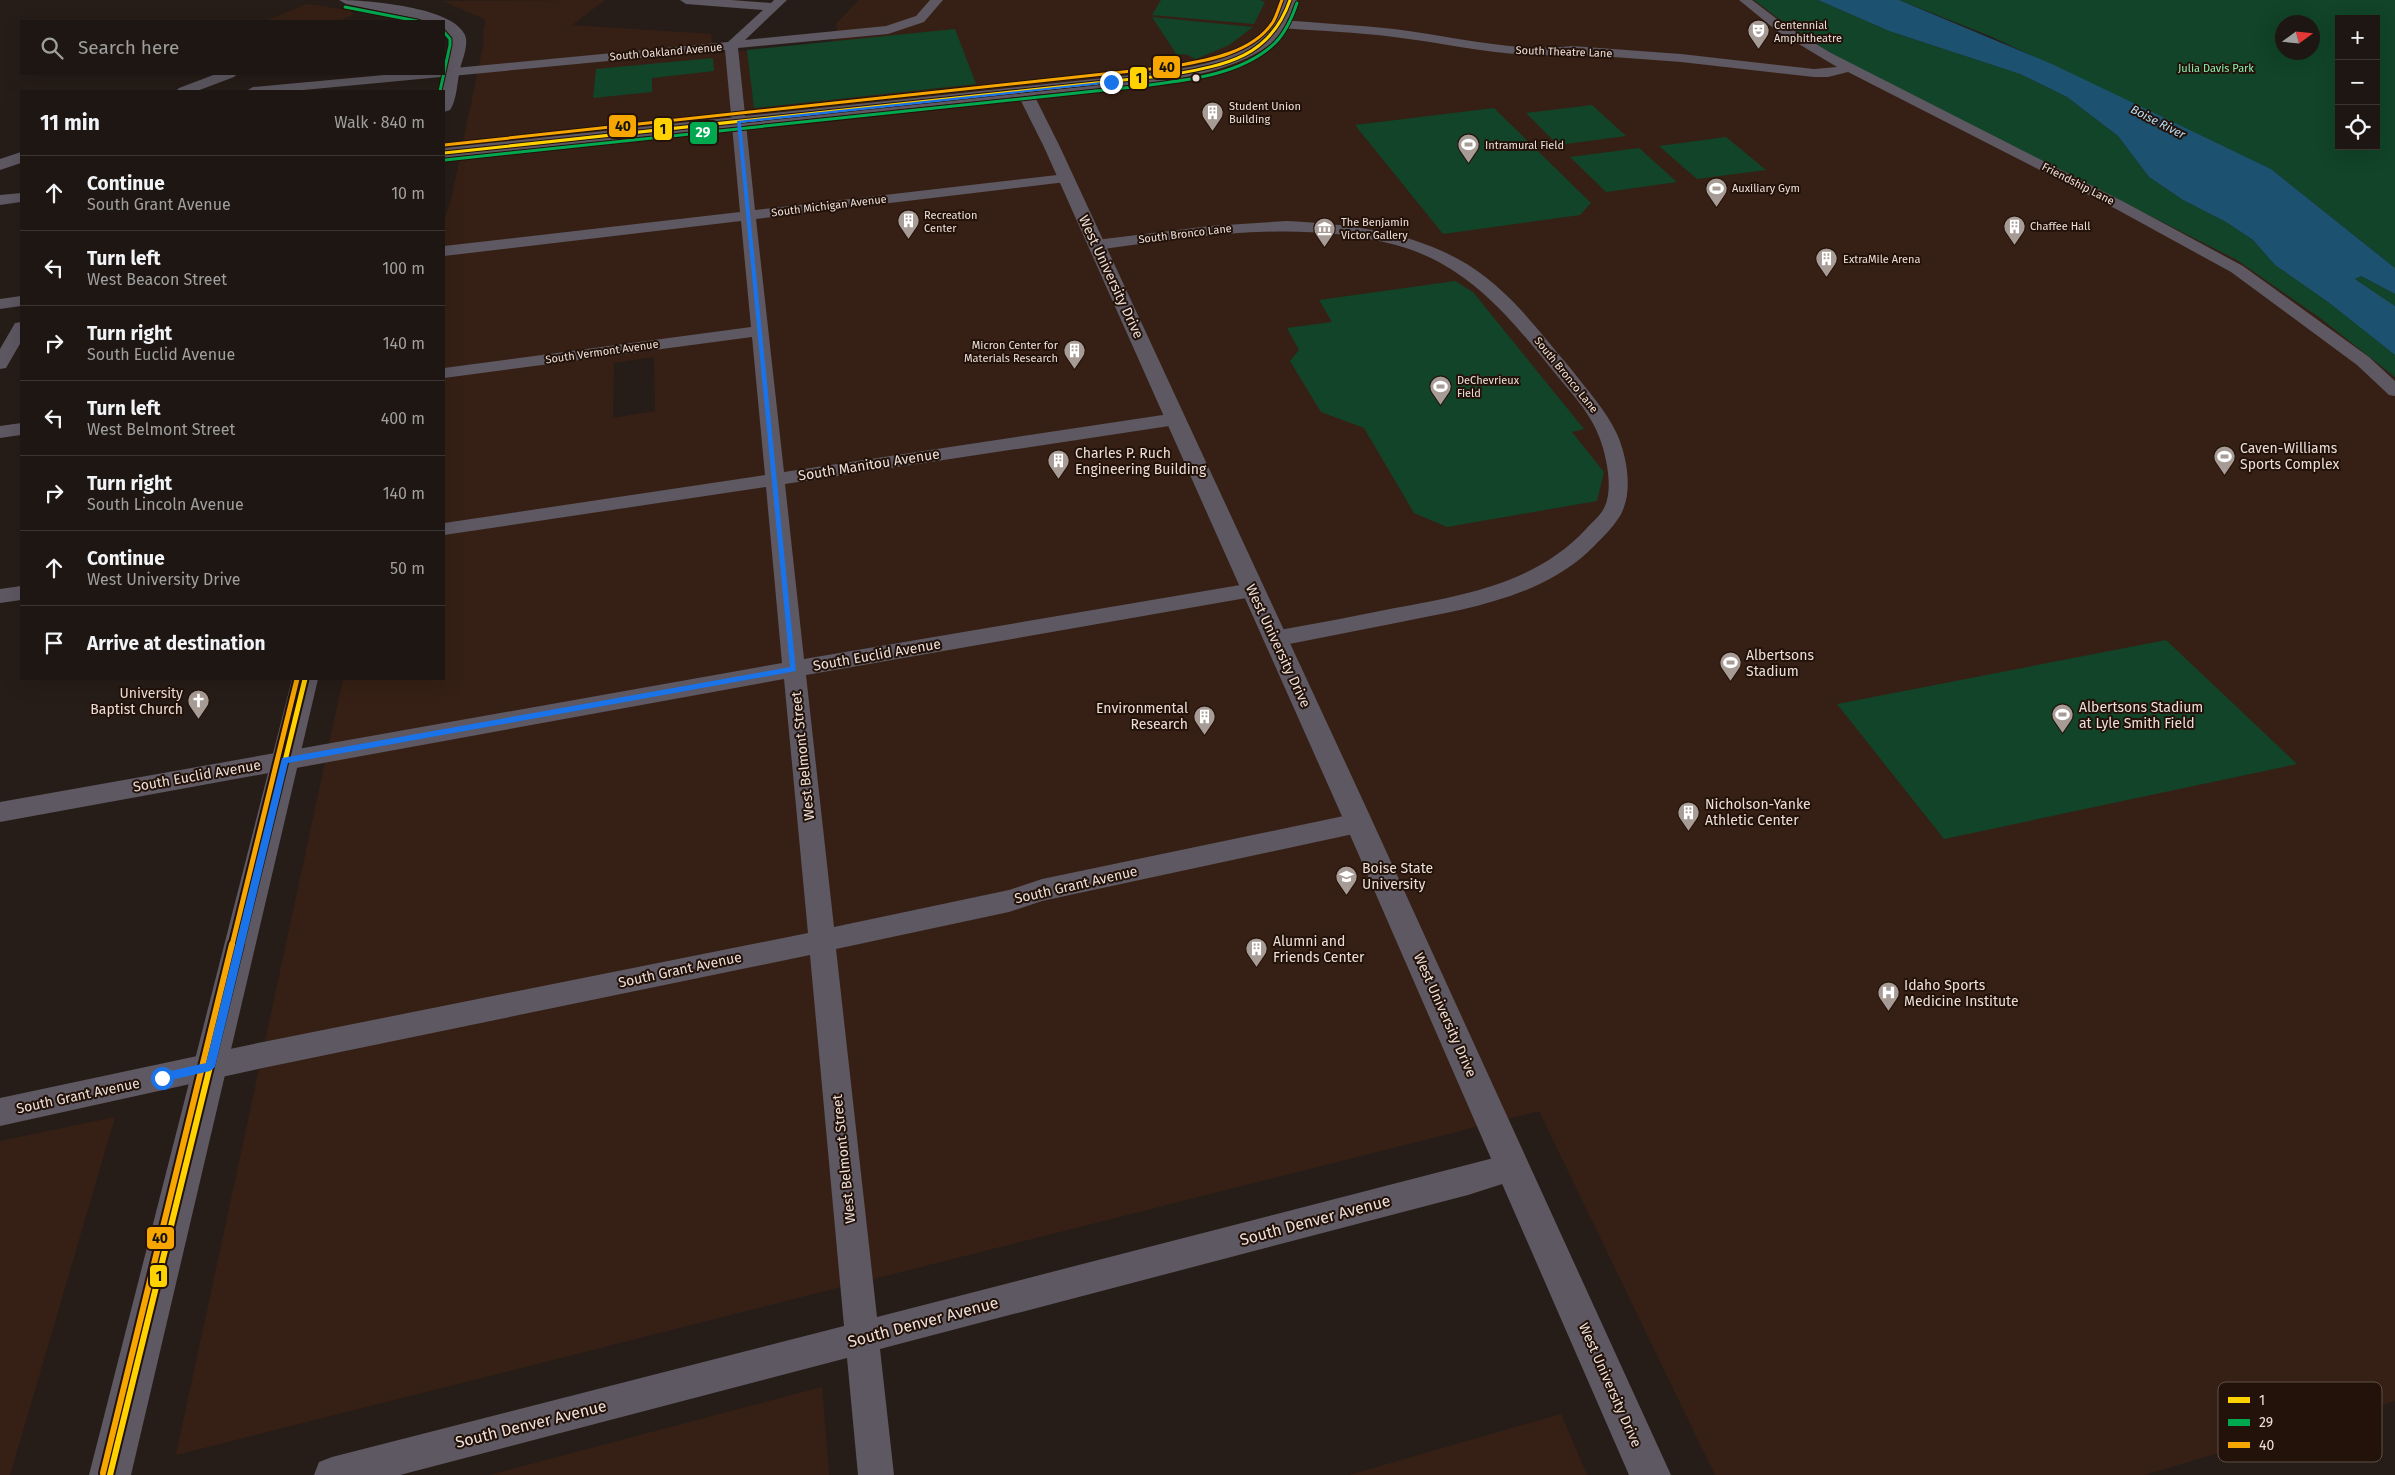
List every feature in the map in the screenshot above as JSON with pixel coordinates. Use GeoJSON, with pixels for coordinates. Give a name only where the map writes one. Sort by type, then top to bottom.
{"type":"FeatureCollection","features":[{"type":"Feature","properties":{"kind":"street"},"geometry":{"type":"LineString","coordinates":[[346,0],[396,9],[435,20]]}},
{"type":"Feature","properties":{"kind":"street"},"geometry":{"type":"LineString","coordinates":[[368,20],[420,0]]}},
{"type":"Feature","properties":{"kind":"street"},"geometry":{"type":"LineString","coordinates":[[686,0],[778,3]]}},
{"type":"Feature","properties":{"kind":"street","name":"South Oakland Avenue"},"geometry":{"type":"LineString","coordinates":[[448,72],[888,30],[920,19],[937,0]]}},
{"type":"Feature","properties":{"kind":"street"},"geometry":{"type":"LineString","coordinates":[[445,154],[1132,80],[1201,69],[1246,52],[1260,44],[1280,24],[1290,0]]}},
{"type":"Feature","properties":{"kind":"street","name":"Friendship Lane"},"geometry":{"type":"LineString","coordinates":[[1745,0],[1804,44],[2203,250],[2256,282],[2382,377],[2395,392]]}},
{"type":"Feature","properties":{"kind":"street"},"geometry":{"type":"LineString","coordinates":[[730,46],[778,3]]}},
{"type":"Feature","properties":{"kind":"street","name":"South Theatre Lane"},"geometry":{"type":"LineString","coordinates":[[1280,24],[1393,33],[1512,50],[1554,52],[1572,50],[1652,56],[1814,73],[1838,72],[1849,68]]}},
{"type":"Feature","properties":{"kind":"street"},"geometry":{"type":"LineString","coordinates":[[445,25],[458,36],[458,46],[448,72],[445,99]]}},
{"type":"Feature","properties":{"kind":"street","name":"West Belmont Street"},"geometry":{"type":"LineString","coordinates":[[730,46],[876,1475]]}},
{"type":"Feature","properties":{"kind":"street"},"geometry":{"type":"LineString","coordinates":[[187,90],[226,75]]}},
{"type":"Feature","properties":{"kind":"street"},"geometry":{"type":"LineString","coordinates":[[264,90],[423,75]]}},
{"type":"Feature","properties":{"kind":"street","name":"West University Drive"},"geometry":{"type":"LineString","coordinates":[[1023,92],[1031,102],[1176,418],[1274,639],[1514,1167],[1650,1475]]}},
{"type":"Feature","properties":{"kind":"street"},"geometry":{"type":"LineString","coordinates":[[0,165],[20,156]]}},
{"type":"Feature","properties":{"kind":"street","name":"South Michigan Avenue"},"geometry":{"type":"LineString","coordinates":[[445,251],[1066,178]]}},
{"type":"Feature","properties":{"kind":"street"},"geometry":{"type":"LineString","coordinates":[[0,200],[20,198]]}},
{"type":"Feature","properties":{"kind":"street","name":"South Bronco Lane"},"geometry":{"type":"LineString","coordinates":[[1096,245],[1215,230],[1275,226],[1324,228],[1374,234],[1432,252],[1468,270],[1495,291],[1596,413],[1610,440],[1617,471],[1615,507],[1592,537],[1567,561],[1526,582],[1462,602],[1274,639]]}},
{"type":"Feature","properties":{"kind":"street"},"geometry":{"type":"LineString","coordinates":[[0,304],[20,301]]}},
{"type":"Feature","properties":{"kind":"street"},"geometry":{"type":"LineString","coordinates":[[0,364],[20,329]]}},
{"type":"Feature","properties":{"kind":"street","name":"South Vermont Avenue"},"geometry":{"type":"LineString","coordinates":[[445,373],[760,331]]}},
{"type":"Feature","properties":{"kind":"street","name":"South Manitou Avenue"},"geometry":{"type":"LineString","coordinates":[[445,529],[1176,418]]}},
{"type":"Feature","properties":{"kind":"street"},"geometry":{"type":"LineString","coordinates":[[0,432],[20,429]]}},
{"type":"Feature","properties":{"kind":"street","name":"South Euclid Avenue"},"geometry":{"type":"LineString","coordinates":[[0,812],[794,669],[1252,590]]}},
{"type":"Feature","properties":{"kind":"street"},"geometry":{"type":"LineString","coordinates":[[0,596],[20,592]]}},
{"type":"Feature","properties":{"kind":"street"},"geometry":{"type":"LineString","coordinates":[[110,1475],[305,680]]}},
{"type":"Feature","properties":{"kind":"street","name":"South Grant Avenue"},"geometry":{"type":"LineString","coordinates":[[0,1112],[822,941],[1009,900],[1042,890],[1358,823]]}},
{"type":"Feature","properties":{"kind":"street","name":"South Denver Avenue"},"geometry":{"type":"LineString","coordinates":[[332,1475],[1459,1183],[1514,1167]]}},
{"type":"Feature","properties":{"kind":"shaded area","name":"Boise State University"},"geometry":{"type":"Polygon","coordinates":[[[605,0],[572,25],[711,34],[714,54],[831,42],[837,30],[836,24],[859,0],[1777,0],[2246,250],[2395,362],[2395,1401],[2382,1405],[2382,1382],[2218,1382],[2218,1453],[2144,1475],[1715,1475],[1539,1111],[176,1455],[343,680],[445,680],[445,217],[451,200],[484,41],[483,33],[486,20],[443,1],[605,0]],[[654,357],[614,363],[613,418],[655,411],[654,357]]]}},
{"type":"Feature","properties":{"kind":"shaded area"},"geometry":{"type":"Polygon","coordinates":[[[307,4],[350,10],[353,15],[341,20],[267,20],[307,4]]]}},
{"type":"Feature","properties":{"kind":"shaded area"},"geometry":{"type":"Polygon","coordinates":[[[115,1117],[10,1475],[0,1475],[0,1141],[115,1117]]]}},
{"type":"Feature","properties":{"kind":"shaded area"},"geometry":{"type":"Polygon","coordinates":[[[822,1387],[829,1475],[489,1475],[822,1387]]]}},
{"type":"Feature","properties":{"kind":"shaded area"},"geometry":{"type":"Polygon","coordinates":[[[1561,1414],[1587,1475],[1349,1475],[1561,1414]]]}},
{"type":"Feature","properties":{"kind":"green space"},"geometry":{"type":"Polygon","coordinates":[[[1161,0],[1260,0],[1265,2],[1254,24],[1152,15],[1161,0]]]}},
{"type":"Feature","properties":{"kind":"green space"},"geometry":{"type":"Polygon","coordinates":[[[1754,0],[1818,0],[1889,31],[2020,74],[2067,97],[2118,136],[2149,177],[2183,200],[2226,222],[2253,240],[2275,265],[2328,302],[2395,355],[2395,377],[2320,318],[2237,260],[1834,55],[1787,25],[1754,0]]]}},
{"type":"Feature","properties":{"kind":"green space","name":"Julia Davis Park"},"geometry":{"type":"Polygon","coordinates":[[[1899,0],[2395,0],[2395,268],[2271,169],[1992,37],[1899,0]]]}},
{"type":"Feature","properties":{"kind":"green space"},"geometry":{"type":"Polygon","coordinates":[[[1152,17],[1253,27],[1229,45],[1196,59],[1185,54],[1177,55],[1152,17]]]}},
{"type":"Feature","properties":{"kind":"green space"},"geometry":{"type":"Polygon","coordinates":[[[955,29],[976,84],[754,108],[747,50],[955,29]]]}},
{"type":"Feature","properties":{"kind":"green space"},"geometry":{"type":"Polygon","coordinates":[[[713,58],[714,71],[652,78],[652,92],[593,98],[596,69],[713,58]]]}},
{"type":"Feature","properties":{"kind":"green space"},"geometry":{"type":"Polygon","coordinates":[[[1592,105],[1626,136],[1558,145],[1526,113],[1592,105]]]}},
{"type":"Feature","properties":{"kind":"green space","name":"Intramural Field"},"geometry":{"type":"Polygon","coordinates":[[[1494,108],[1591,203],[1580,215],[1443,234],[1355,125],[1494,108]]]}},
{"type":"Feature","properties":{"kind":"green space"},"geometry":{"type":"Polygon","coordinates":[[[1726,137],[1766,170],[1697,179],[1659,146],[1726,137]]]}},
{"type":"Feature","properties":{"kind":"green space"},"geometry":{"type":"Polygon","coordinates":[[[1639,148],[1677,182],[1606,192],[1570,157],[1639,148]]]}},
{"type":"Feature","properties":{"kind":"green space"},"geometry":{"type":"Polygon","coordinates":[[[2361,276],[2395,294],[2395,306],[2355,279],[2361,276]]]}},
{"type":"Feature","properties":{"kind":"green space","name":"DeChevrieux Field"},"geometry":{"type":"Polygon","coordinates":[[[1455,281],[1473,292],[1584,429],[1572,432],[1604,472],[1597,501],[1447,527],[1414,513],[1364,428],[1321,412],[1290,361],[1299,350],[1287,328],[1332,322],[1319,300],[1455,281]]]}},
{"type":"Feature","properties":{"kind":"green space","name":"Albertsons Stadium at Lyle Smith Field"},"geometry":{"type":"Polygon","coordinates":[[[2166,640],[2297,764],[1944,839],[1837,704],[2166,640]]]}},
{"type":"Feature","properties":{"kind":"water","name":"Boise River"},"geometry":{"type":"Polygon","coordinates":[[[1818,0],[1899,0],[2052,64],[2271,169],[2395,268],[2395,294],[2361,276],[2355,279],[2395,306],[2395,355],[2328,302],[2275,265],[2253,240],[2226,222],[2183,200],[2149,177],[2118,136],[2067,97],[2020,74],[1889,31],[1818,0]]]}},
{"type":"Feature","properties":{"kind":"transit line","name":"40"},"geometry":{"type":"LineString","coordinates":[[445,145],[1169,67],[1226,54],[1252,41],[1264,33],[1273,22],[1282,0]]}},
{"type":"Feature","properties":{"kind":"transit line","name":"1"},"geometry":{"type":"LineString","coordinates":[[445,153],[1170,75],[1215,65],[1258,47],[1280,25],[1290,0]]}},
{"type":"Feature","properties":{"kind":"transit line","name":"29"},"geometry":{"type":"LineString","coordinates":[[445,160],[1133,87],[1196,78],[1239,65],[1259,55],[1275,43],[1287,28],[1297,3]]}},
{"type":"Feature","properties":{"kind":"transit line","name":"29"},"geometry":{"type":"LineString","coordinates":[[345,7],[412,20]]}},
{"type":"Feature","properties":{"kind":"transit line","name":"29"},"geometry":{"type":"LineString","coordinates":[[445,33],[450,39],[450,45],[445,68]]}},
{"type":"Feature","properties":{"kind":"transit line","name":"29"},"geometry":{"type":"LineString","coordinates":[[440,90],[443,75]]}},
{"type":"Feature","properties":{"kind":"transit line","name":"40"},"geometry":{"type":"LineString","coordinates":[[103,1473],[297,680]]}},
{"type":"Feature","properties":{"kind":"transit line","name":"1"},"geometry":{"type":"LineString","coordinates":[[110,1475],[305,680]]}},
{"type":"Feature","properties":{"kind":"place","name":"Centennial Amphitheatre"},"geometry":{"type":"Point","coordinates":[1758,50]}},
{"type":"Feature","properties":{"kind":"place","name":"Student Union Building"},"geometry":{"type":"Point","coordinates":[1213,131]}},
{"type":"Feature","properties":{"kind":"place","name":"Intramural Field"},"geometry":{"type":"Point","coordinates":[1469,164]}},
{"type":"Feature","properties":{"kind":"place","name":"Auxiliary Gym"},"geometry":{"type":"Point","coordinates":[1716,207]}},
{"type":"Feature","properties":{"kind":"place","name":"Recreation Center"},"geometry":{"type":"Point","coordinates":[908,240]}},
{"type":"Feature","properties":{"kind":"place","name":"Chaffee Hall"},"geometry":{"type":"Point","coordinates":[2014,245]}},
{"type":"Feature","properties":{"kind":"place","name":"The Benjamin Victor Gallery"},"geometry":{"type":"Point","coordinates":[1325,247]}},
{"type":"Feature","properties":{"kind":"place","name":"ExtraMile Arena"},"geometry":{"type":"Point","coordinates":[1827,278]}},
{"type":"Feature","properties":{"kind":"place","name":"Micron Center for Materials Research"},"geometry":{"type":"Point","coordinates":[1074,370]}},
{"type":"Feature","properties":{"kind":"place","name":"DeChevrieux Field"},"geometry":{"type":"Point","coordinates":[1441,405]}},
{"type":"Feature","properties":{"kind":"place","name":"Caven-Williams Sports Complex"},"geometry":{"type":"Point","coordinates":[2224,475]}},
{"type":"Feature","properties":{"kind":"place","name":"Charles P. Ruch Engineering Building"},"geometry":{"type":"Point","coordinates":[1059,480]}},
{"type":"Feature","properties":{"kind":"place","name":"Albertsons Stadium"},"geometry":{"type":"Point","coordinates":[1730,682]}},
{"type":"Feature","properties":{"kind":"place","name":"University Baptist Church"},"geometry":{"type":"Point","coordinates":[199,720]}},
{"type":"Feature","properties":{"kind":"place","name":"Albertsons Stadium at Lyle Smith Field"},"geometry":{"type":"Point","coordinates":[2063,734]}},
{"type":"Feature","properties":{"kind":"place","name":"Environmental Research"},"geometry":{"type":"Point","coordinates":[1204,735]}},
{"type":"Feature","properties":{"kind":"place","name":"Nicholson-Yanke Athletic Center"},"geometry":{"type":"Point","coordinates":[1689,831]}},
{"type":"Feature","properties":{"kind":"place","name":"Boise State University"},"geometry":{"type":"Point","coordinates":[1346,895]}},
{"type":"Feature","properties":{"kind":"place","name":"Alumni and Friends Center"},"geometry":{"type":"Point","coordinates":[1257,968]}},
{"type":"Feature","properties":{"kind":"place","name":"Idaho Sports Medicine Institute"},"geometry":{"type":"Point","coordinates":[1888,1012]}},
{"type":"Feature","properties":{"kind":"route"},"geometry":{"type":"LineString","coordinates":[[162,1078],[210,1067],[285,761],[794,669],[738,122],[1111,82]]}}]}
